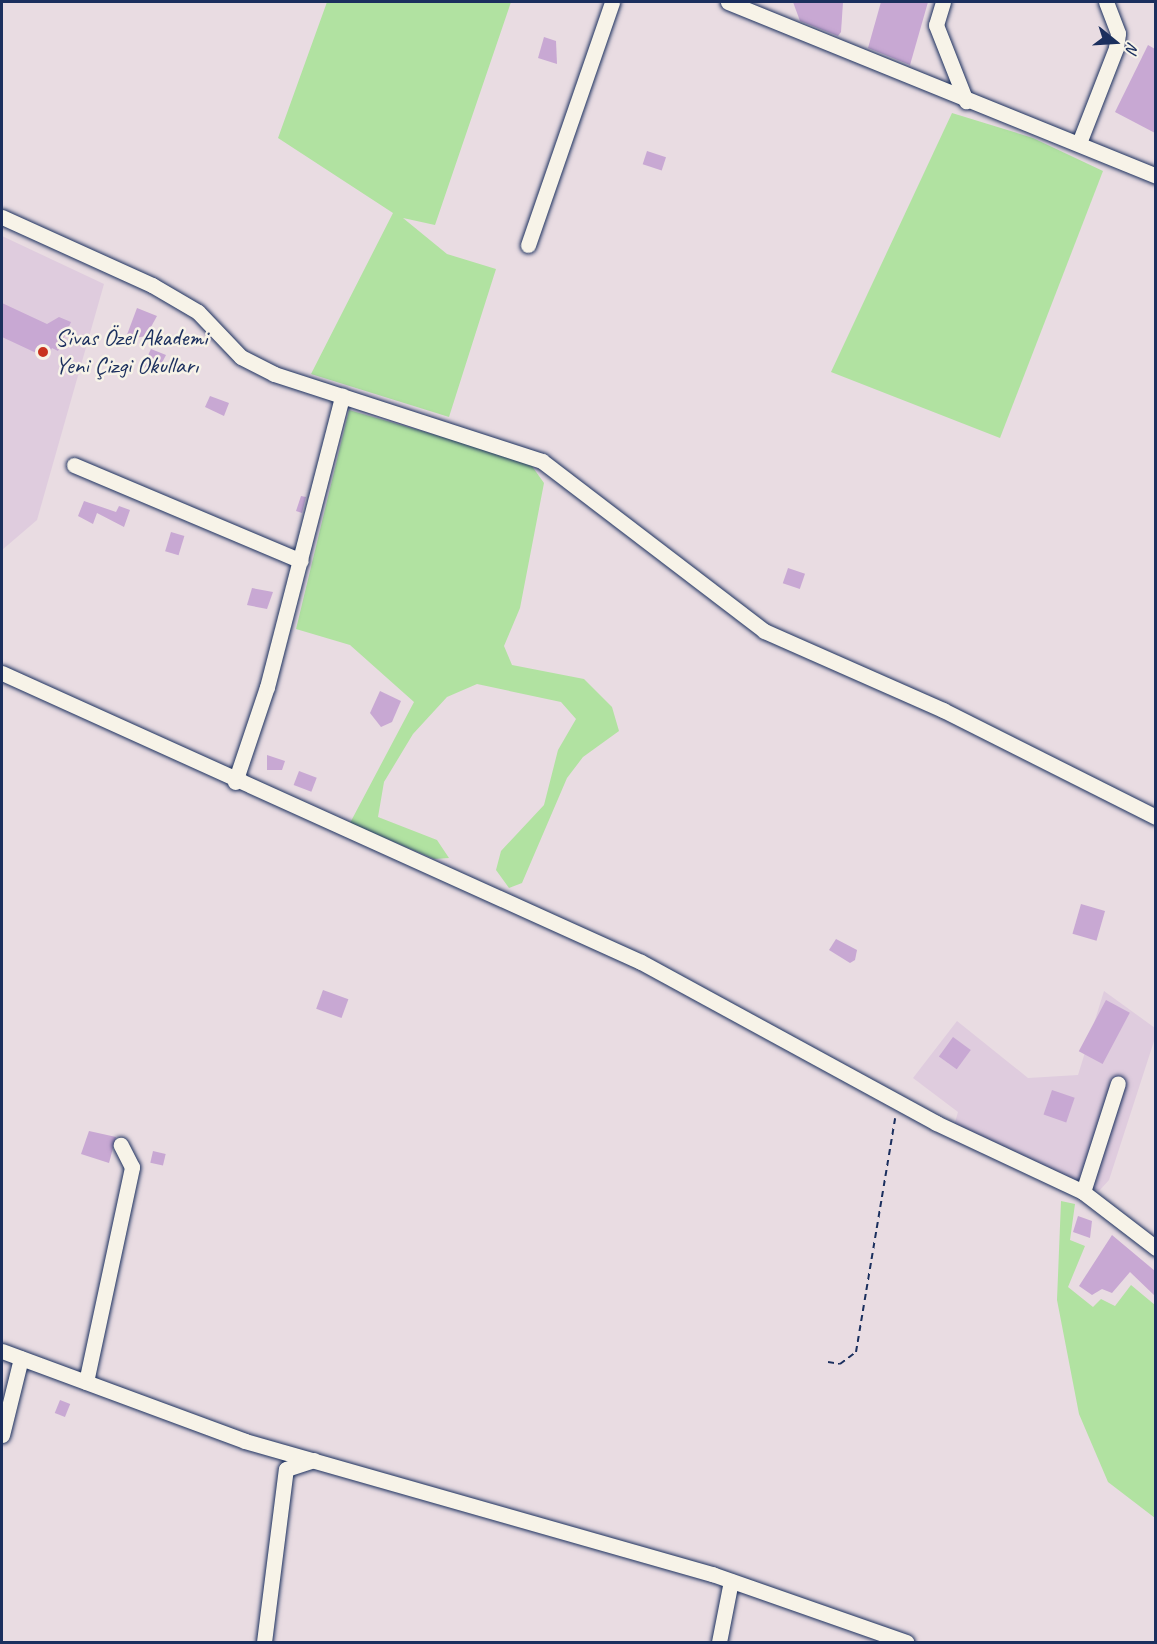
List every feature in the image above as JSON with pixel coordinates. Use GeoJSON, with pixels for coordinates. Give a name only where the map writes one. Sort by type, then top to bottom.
{"type":"FeatureCollection","features":[{"type":"Feature","properties":{"kind":"street"},"geometry":{"type":"LineString","coordinates":[[528,245],[612,2]]}},
{"type":"Feature","properties":{"kind":"street"},"geometry":{"type":"LineString","coordinates":[[728,2],[966,101],[1079,143],[1155,176]]}},
{"type":"Feature","properties":{"kind":"street"},"geometry":{"type":"LineString","coordinates":[[943,2],[936,25],[966,101]]}},
{"type":"Feature","properties":{"kind":"street"},"geometry":{"type":"LineString","coordinates":[[1079,143],[1116,48],[1118,33],[1106,2]]}},
{"type":"Feature","properties":{"kind":"street"},"geometry":{"type":"LineString","coordinates":[[2,217],[152,285],[198,312],[241,357],[342,396],[542,461],[764,632],[943,710],[1155,817]]}},
{"type":"Feature","properties":{"kind":"street"},"geometry":{"type":"LineString","coordinates":[[235,782],[267,687],[342,396]]}},
{"type":"Feature","properties":{"kind":"street"},"geometry":{"type":"LineString","coordinates":[[74,465],[301,561]]}},
{"type":"Feature","properties":{"kind":"street"},"geometry":{"type":"LineString","coordinates":[[3,677],[235,782],[541,913],[898,1100],[1083,1192],[1155,1248]]}},
{"type":"Feature","properties":{"kind":"street"},"geometry":{"type":"LineString","coordinates":[[1083,1192],[1118,1083]]}},
{"type":"Feature","properties":{"kind":"street"},"geometry":{"type":"LineString","coordinates":[[86,1382],[132,1167],[121,1145]]}},
{"type":"Feature","properties":{"kind":"street"},"geometry":{"type":"LineString","coordinates":[[2,1351],[245,1441],[731,1581],[906,1642]]}},
{"type":"Feature","properties":{"kind":"street"},"geometry":{"type":"LineString","coordinates":[[2,1435],[21,1358]]}},
{"type":"Feature","properties":{"kind":"street"},"geometry":{"type":"LineString","coordinates":[[264,1642],[286,1469],[314,1460]]}},
{"type":"Feature","properties":{"kind":"street"},"geometry":{"type":"LineString","coordinates":[[719,1642],[731,1581]]}},
{"type":"Feature","properties":{"kind":"path"},"geometry":{"type":"LineString","coordinates":[[828,1362],[840,1364],[856,1352],[898,1100]]}},
{"type":"Feature","properties":{"kind":"shaded area","name":"Sivas Özel Akademi Yeni Çizgi Okulları"},"geometry":{"type":"Polygon","coordinates":[[[2,236],[104,284],[37,520],[2,550],[2,236]]]}},
{"type":"Feature","properties":{"kind":"shaded area"},"geometry":{"type":"Polygon","coordinates":[[[1104,991],[1155,1028],[1155,1038],[1109,1180],[1099,1191],[954,1126],[958,1112],[913,1078],[957,1021],[1028,1078],[1078,1075],[1104,991]]]}},
{"type":"Feature","properties":{"kind":"green space"},"geometry":{"type":"Polygon","coordinates":[[[327,2],[511,2],[435,225],[403,218],[447,254],[496,269],[449,417],[311,374],[393,213],[278,138],[327,2]]]}},
{"type":"Feature","properties":{"kind":"green space"},"geometry":{"type":"Polygon","coordinates":[[[952,113],[1033,138],[1103,171],[1000,438],[831,372],[952,113]]]}},
{"type":"Feature","properties":{"kind":"green space"},"geometry":{"type":"Polygon","coordinates":[[[349,410],[529,462],[544,483],[520,608],[504,646],[512,665],[584,679],[612,707],[619,731],[583,757],[567,778],[522,883],[509,888],[496,870],[501,851],[544,805],[558,750],[576,719],[561,702],[477,684],[447,697],[413,734],[384,782],[378,817],[437,840],[449,858],[434,859],[350,823],[414,702],[350,645],[296,629],[349,410]]]}},
{"type":"Feature","properties":{"kind":"green space"},"geometry":{"type":"Polygon","coordinates":[[[1061,1201],[1075,1204],[1070,1240],[1085,1246],[1068,1287],[1093,1307],[1101,1299],[1115,1306],[1131,1285],[1155,1305],[1155,1518],[1108,1482],[1079,1414],[1057,1300],[1061,1201]]]}},
{"type":"Feature","properties":{"kind":"building"},"geometry":{"type":"Polygon","coordinates":[[[793,2],[843,2],[841,32],[838,36],[800,21],[793,2]]]}},
{"type":"Feature","properties":{"kind":"building"},"geometry":{"type":"Polygon","coordinates":[[[881,2],[928,2],[910,65],[868,48],[881,2]]]}},
{"type":"Feature","properties":{"kind":"building"},"geometry":{"type":"Polygon","coordinates":[[[544,37],[556,41],[557,64],[538,58],[544,37]]]}},
{"type":"Feature","properties":{"kind":"building"},"geometry":{"type":"Polygon","coordinates":[[[1148,45],[1155,49],[1155,133],[1115,112],[1148,45]]]}},
{"type":"Feature","properties":{"kind":"building"},"geometry":{"type":"Polygon","coordinates":[[[647,151],[666,157],[662,170],[643,164],[647,151]]]}},
{"type":"Feature","properties":{"kind":"building"},"geometry":{"type":"Polygon","coordinates":[[[2,303],[47,324],[59,317],[71,322],[58,351],[52,348],[47,358],[2,337],[2,303]]]}},
{"type":"Feature","properties":{"kind":"building"},"geometry":{"type":"Polygon","coordinates":[[[137,308],[157,316],[146,336],[125,340],[137,308]]]}},
{"type":"Feature","properties":{"kind":"building"},"geometry":{"type":"Polygon","coordinates":[[[151,349],[166,355],[157,372],[142,368],[151,349]]]}},
{"type":"Feature","properties":{"kind":"building"},"geometry":{"type":"Polygon","coordinates":[[[210,396],[229,403],[224,416],[205,407],[210,396]]]}},
{"type":"Feature","properties":{"kind":"building"},"geometry":{"type":"Polygon","coordinates":[[[301,496],[306,497],[302,513],[296,511],[301,496]]]}},
{"type":"Feature","properties":{"kind":"building"},"geometry":{"type":"Polygon","coordinates":[[[84,501],[116,512],[119,506],[130,510],[124,527],[97,513],[93,524],[78,516],[84,501]]]}},
{"type":"Feature","properties":{"kind":"building"},"geometry":{"type":"Polygon","coordinates":[[[171,532],[184,536],[179,555],[165,551],[171,532]]]}},
{"type":"Feature","properties":{"kind":"building"},"geometry":{"type":"Polygon","coordinates":[[[788,568],[805,574],[800,589],[783,583],[788,568]]]}},
{"type":"Feature","properties":{"kind":"building"},"geometry":{"type":"Polygon","coordinates":[[[252,588],[273,592],[267,609],[247,605],[252,588]]]}},
{"type":"Feature","properties":{"kind":"building"},"geometry":{"type":"Polygon","coordinates":[[[380,691],[401,701],[392,722],[381,727],[370,713],[380,691]]]}},
{"type":"Feature","properties":{"kind":"building"},"geometry":{"type":"Polygon","coordinates":[[[267,755],[285,761],[282,770],[267,770],[267,755]]]}},
{"type":"Feature","properties":{"kind":"building"},"geometry":{"type":"Polygon","coordinates":[[[299,771],[317,778],[311,792],[294,785],[299,771]]]}},
{"type":"Feature","properties":{"kind":"building"},"geometry":{"type":"Polygon","coordinates":[[[1081,904],[1105,911],[1096,941],[1072,934],[1081,904]]]}},
{"type":"Feature","properties":{"kind":"building"},"geometry":{"type":"Polygon","coordinates":[[[836,939],[857,950],[855,960],[850,963],[829,950],[836,939]]]}},
{"type":"Feature","properties":{"kind":"building"},"geometry":{"type":"Polygon","coordinates":[[[323,990],[348,999],[342,1018],[316,1009],[323,990]]]}},
{"type":"Feature","properties":{"kind":"building"},"geometry":{"type":"Polygon","coordinates":[[[1106,1000],[1130,1013],[1103,1064],[1079,1051],[1106,1000]]]}},
{"type":"Feature","properties":{"kind":"building"},"geometry":{"type":"Polygon","coordinates":[[[953,1037],[971,1050],[957,1069],[939,1056],[953,1037]]]}},
{"type":"Feature","properties":{"kind":"building"},"geometry":{"type":"Polygon","coordinates":[[[1052,1090],[1075,1098],[1066,1122],[1044,1115],[1052,1090]]]}},
{"type":"Feature","properties":{"kind":"building"},"geometry":{"type":"Polygon","coordinates":[[[89,1131],[116,1137],[109,1163],[81,1154],[89,1131]]]}},
{"type":"Feature","properties":{"kind":"building"},"geometry":{"type":"Polygon","coordinates":[[[153,1151],[166,1154],[163,1166],[150,1163],[153,1151]]]}},
{"type":"Feature","properties":{"kind":"building"},"geometry":{"type":"Polygon","coordinates":[[[1078,1216],[1092,1221],[1090,1238],[1073,1232],[1078,1216]]]}},
{"type":"Feature","properties":{"kind":"building"},"geometry":{"type":"Polygon","coordinates":[[[1112,1235],[1155,1271],[1155,1296],[1130,1272],[1112,1293],[1102,1289],[1092,1295],[1079,1286],[1112,1235]]]}},
{"type":"Feature","properties":{"kind":"building"},"geometry":{"type":"Polygon","coordinates":[[[60,1400],[70,1404],[65,1417],[55,1413],[60,1400]]]}},
{"type":"Feature","properties":{"kind":"place","name":"Sivas Özel Akademi Yeni Çizgi Okulları"},"geometry":{"type":"Point","coordinates":[43,352]}}]}
